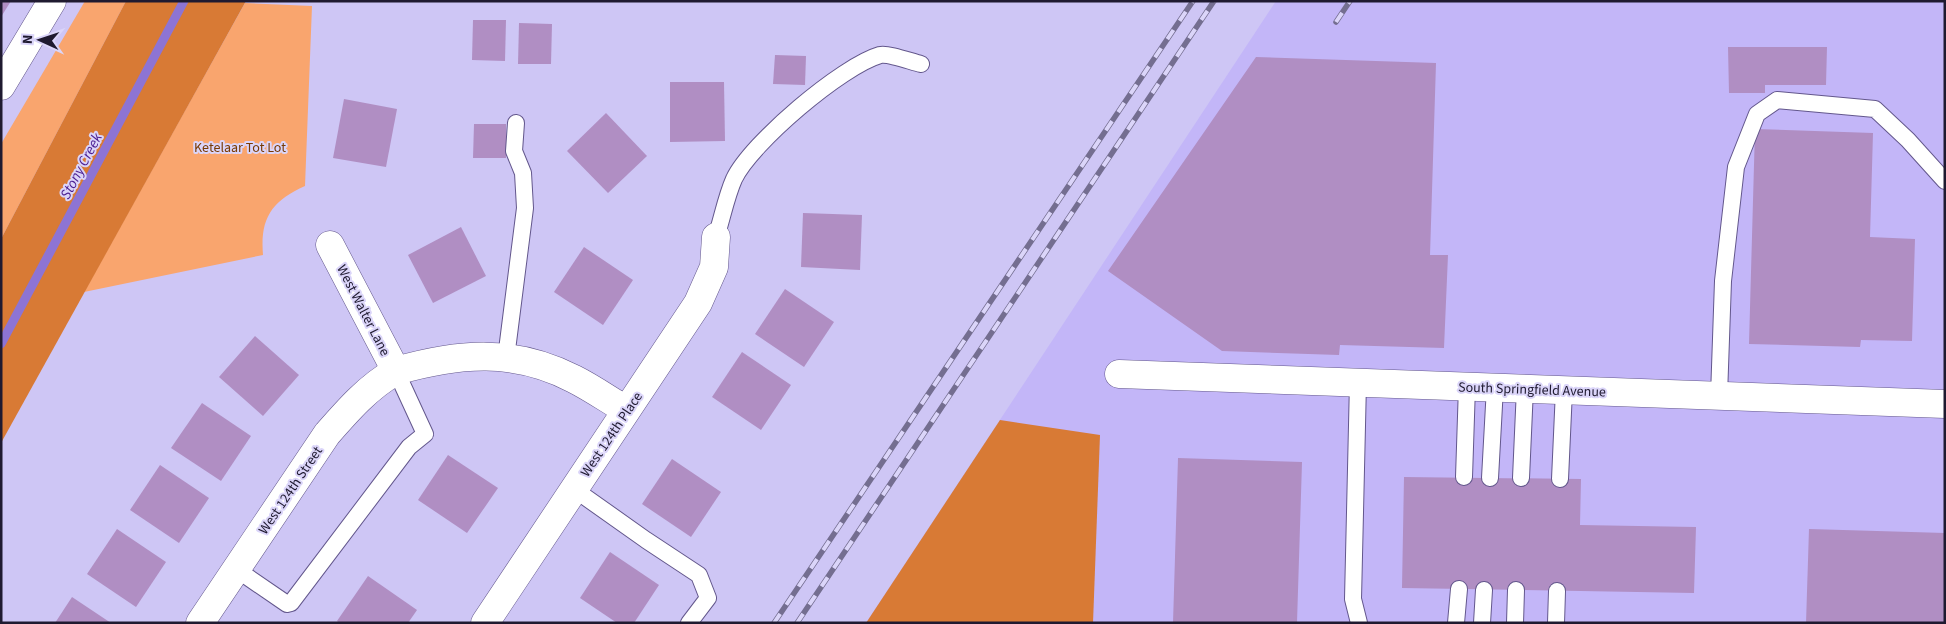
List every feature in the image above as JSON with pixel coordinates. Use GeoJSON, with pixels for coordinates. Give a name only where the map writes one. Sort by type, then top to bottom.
{"type":"FeatureCollection","features":[{"type":"Feature","properties":{"kind":"street"},"geometry":{"type":"LineString","coordinates":[[1,86],[52,1]]}},
{"type":"Feature","properties":{"kind":"street","name":"West 124th Place"},"geometry":{"type":"LineString","coordinates":[[485,623],[706,287],[714,267],[716,237]]}},
{"type":"Feature","properties":{"kind":"street","name":"West Walter Lane"},"geometry":{"type":"LineString","coordinates":[[330,245],[396,371],[448,358],[484,356],[516,358],[544,366],[574,379],[626,410]]}},
{"type":"Feature","properties":{"kind":"street","name":"West 124th Street"},"geometry":{"type":"LineString","coordinates":[[200,623],[327,434],[376,382],[396,371]]}},
{"type":"Feature","properties":{"kind":"street","name":"South Springfield Avenue"},"geometry":{"type":"LineString","coordinates":[[1119,374],[1945,404]]}},
{"type":"Feature","properties":{"kind":"lane"},"geometry":{"type":"LineString","coordinates":[[716,237],[734,179],[756,147],[800,108],[847,71],[882,54],[921,64]]}},
{"type":"Feature","properties":{"kind":"lane"},"geometry":{"type":"LineString","coordinates":[[1719,396],[1723,282],[1736,167],[1757,114],[1777,100],[1875,109],[1908,140],[1945,181]]}},
{"type":"Feature","properties":{"kind":"lane"},"geometry":{"type":"LineString","coordinates":[[506,358],[525,208],[522,173],[514,151],[516,123]]}},
{"type":"Feature","properties":{"kind":"lane"},"geometry":{"type":"LineString","coordinates":[[236,569],[288,604],[291,603],[409,447],[425,434],[396,371]]}},
{"type":"Feature","properties":{"kind":"lane"},"geometry":{"type":"LineString","coordinates":[[1358,382],[1353,600],[1359,623]]}},
{"type":"Feature","properties":{"kind":"lane"},"geometry":{"type":"LineString","coordinates":[[1464,477],[1467,386]]}},
{"type":"Feature","properties":{"kind":"lane"},"geometry":{"type":"LineString","coordinates":[[1490,478],[1495,387]]}},
{"type":"Feature","properties":{"kind":"lane"},"geometry":{"type":"LineString","coordinates":[[1521,478],[1525,388]]}},
{"type":"Feature","properties":{"kind":"lane"},"geometry":{"type":"LineString","coordinates":[[1560,479],[1564,390]]}},
{"type":"Feature","properties":{"kind":"lane"},"geometry":{"type":"LineString","coordinates":[[574,489],[646,540],[700,575],[708,598],[689,623]]}},
{"type":"Feature","properties":{"kind":"lane"},"geometry":{"type":"LineString","coordinates":[[1456,623],[1458,589]]}},
{"type":"Feature","properties":{"kind":"lane"},"geometry":{"type":"LineString","coordinates":[[1482,623],[1484,590]]}},
{"type":"Feature","properties":{"kind":"lane"},"geometry":{"type":"LineString","coordinates":[[1515,623],[1516,590]]}},
{"type":"Feature","properties":{"kind":"lane"},"geometry":{"type":"LineString","coordinates":[[1556,623],[1557,591]]}},
{"type":"Feature","properties":{"kind":"shaded area"},"geometry":{"type":"Polygon","coordinates":[[[126,1],[246,1],[1,443],[1,239],[126,1]]]}},
{"type":"Feature","properties":{"kind":"shaded area"},"geometry":{"type":"Polygon","coordinates":[[[1276,1],[1945,1],[1945,623],[866,623],[1276,1]]]}},
{"type":"Feature","properties":{"kind":"shaded area"},"geometry":{"type":"Polygon","coordinates":[[[1000,420],[1100,435],[1093,623],[866,623],[1000,420]]]}},
{"type":"Feature","properties":{"kind":"green space"},"geometry":{"type":"Polygon","coordinates":[[[85,1],[126,1],[1,239],[1,144],[85,1]]]}},
{"type":"Feature","properties":{"kind":"green space","name":"Ketelaar Tot Lot"},"geometry":{"type":"Polygon","coordinates":[[[245,3],[312,6],[305,186],[284,198],[270,213],[264,231],[263,255],[84,292],[245,3]]]}},
{"type":"Feature","properties":{"kind":"building"},"geometry":{"type":"Polygon","coordinates":[[[1,1],[11,1],[1,17],[1,1]]]}},
{"type":"Feature","properties":{"kind":"building"},"geometry":{"type":"Polygon","coordinates":[[[473,20],[506,20],[505,61],[472,60],[473,20]]]}},
{"type":"Feature","properties":{"kind":"building"},"geometry":{"type":"Polygon","coordinates":[[[519,23],[552,24],[551,64],[518,64],[519,23]]]}},
{"type":"Feature","properties":{"kind":"building"},"geometry":{"type":"Polygon","coordinates":[[[1728,47],[1827,47],[1826,85],[1765,85],[1765,93],[1729,93],[1728,47]]]}},
{"type":"Feature","properties":{"kind":"building"},"geometry":{"type":"Polygon","coordinates":[[[775,55],[806,56],[805,85],[773,84],[775,55]]]}},
{"type":"Feature","properties":{"kind":"building"},"geometry":{"type":"Polygon","coordinates":[[[1256,57],[1436,63],[1430,255],[1448,255],[1444,348],[1340,345],[1339,355],[1222,351],[1108,271],[1256,57]]]}},
{"type":"Feature","properties":{"kind":"building"},"geometry":{"type":"Polygon","coordinates":[[[670,82],[724,82],[725,141],[670,142],[670,82]]]}},
{"type":"Feature","properties":{"kind":"building"},"geometry":{"type":"Polygon","coordinates":[[[344,99],[397,109],[386,167],[333,158],[344,99]]]}},
{"type":"Feature","properties":{"kind":"building"},"geometry":{"type":"Polygon","coordinates":[[[606,113],[647,156],[608,193],[567,151],[606,113]]]}},
{"type":"Feature","properties":{"kind":"building"},"geometry":{"type":"Polygon","coordinates":[[[474,124],[506,124],[506,158],[473,158],[474,124]]]}},
{"type":"Feature","properties":{"kind":"building"},"geometry":{"type":"Polygon","coordinates":[[[1755,129],[1873,133],[1870,237],[1915,239],[1912,341],[1861,340],[1860,347],[1749,344],[1755,129]]]}},
{"type":"Feature","properties":{"kind":"building"},"geometry":{"type":"Polygon","coordinates":[[[803,213],[862,215],[860,270],[801,267],[803,213]]]}},
{"type":"Feature","properties":{"kind":"building"},"geometry":{"type":"Polygon","coordinates":[[[461,227],[486,276],[433,303],[408,255],[461,227]]]}},
{"type":"Feature","properties":{"kind":"building"},"geometry":{"type":"Polygon","coordinates":[[[584,247],[633,280],[603,325],[554,292],[584,247]]]}},
{"type":"Feature","properties":{"kind":"building"},"geometry":{"type":"Polygon","coordinates":[[[785,289],[834,322],[804,367],[755,334],[785,289]]]}},
{"type":"Feature","properties":{"kind":"building"},"geometry":{"type":"Polygon","coordinates":[[[255,336],[299,375],[263,416],[219,377],[255,336]]]}},
{"type":"Feature","properties":{"kind":"building"},"geometry":{"type":"Polygon","coordinates":[[[742,352],[791,385],[761,430],[712,397],[742,352]]]}},
{"type":"Feature","properties":{"kind":"building"},"geometry":{"type":"Polygon","coordinates":[[[202,403],[251,436],[221,481],[171,448],[202,403]]]}},
{"type":"Feature","properties":{"kind":"building"},"geometry":{"type":"Polygon","coordinates":[[[448,455],[498,488],[467,533],[418,500],[448,455]]]}},
{"type":"Feature","properties":{"kind":"building"},"geometry":{"type":"Polygon","coordinates":[[[1178,458],[1302,462],[1297,623],[1173,623],[1178,458]]]}},
{"type":"Feature","properties":{"kind":"building"},"geometry":{"type":"Polygon","coordinates":[[[672,459],[721,492],[691,537],[642,504],[672,459]]]}},
{"type":"Feature","properties":{"kind":"building"},"geometry":{"type":"Polygon","coordinates":[[[160,465],[209,498],[179,543],[130,510],[160,465]]]}},
{"type":"Feature","properties":{"kind":"building"},"geometry":{"type":"Polygon","coordinates":[[[1404,477],[1581,479],[1580,525],[1696,527],[1694,593],[1402,588],[1404,477]]]}},
{"type":"Feature","properties":{"kind":"building"},"geometry":{"type":"Polygon","coordinates":[[[117,529],[166,562],[136,607],[87,574],[117,529]]]}},
{"type":"Feature","properties":{"kind":"building"},"geometry":{"type":"Polygon","coordinates":[[[1809,529],[1945,533],[1945,623],[1806,623],[1809,529]]]}},
{"type":"Feature","properties":{"kind":"building"},"geometry":{"type":"Polygon","coordinates":[[[610,552],[659,585],[634,623],[617,623],[580,598],[610,552]]]}},
{"type":"Feature","properties":{"kind":"building"},"geometry":{"type":"Polygon","coordinates":[[[368,576],[417,610],[408,623],[339,623],[337,621],[368,576]]]}},
{"type":"Feature","properties":{"kind":"building"},"geometry":{"type":"Polygon","coordinates":[[[72,597],[111,623],[55,623],[72,597]]]}},
{"type":"Feature","properties":{"kind":"waterway","name":"Stony Creek"},"geometry":{"type":"LineString","coordinates":[[1,344],[184,1]]}},
{"type":"Feature","properties":{"kind":"railway"},"geometry":{"type":"LineString","coordinates":[[774,623],[1193,1]]}},
{"type":"Feature","properties":{"kind":"railway"},"geometry":{"type":"LineString","coordinates":[[797,623],[1214,1]]}},
{"type":"Feature","properties":{"kind":"railway"},"geometry":{"type":"LineString","coordinates":[[1336,22],[1350,1]]}}]}
